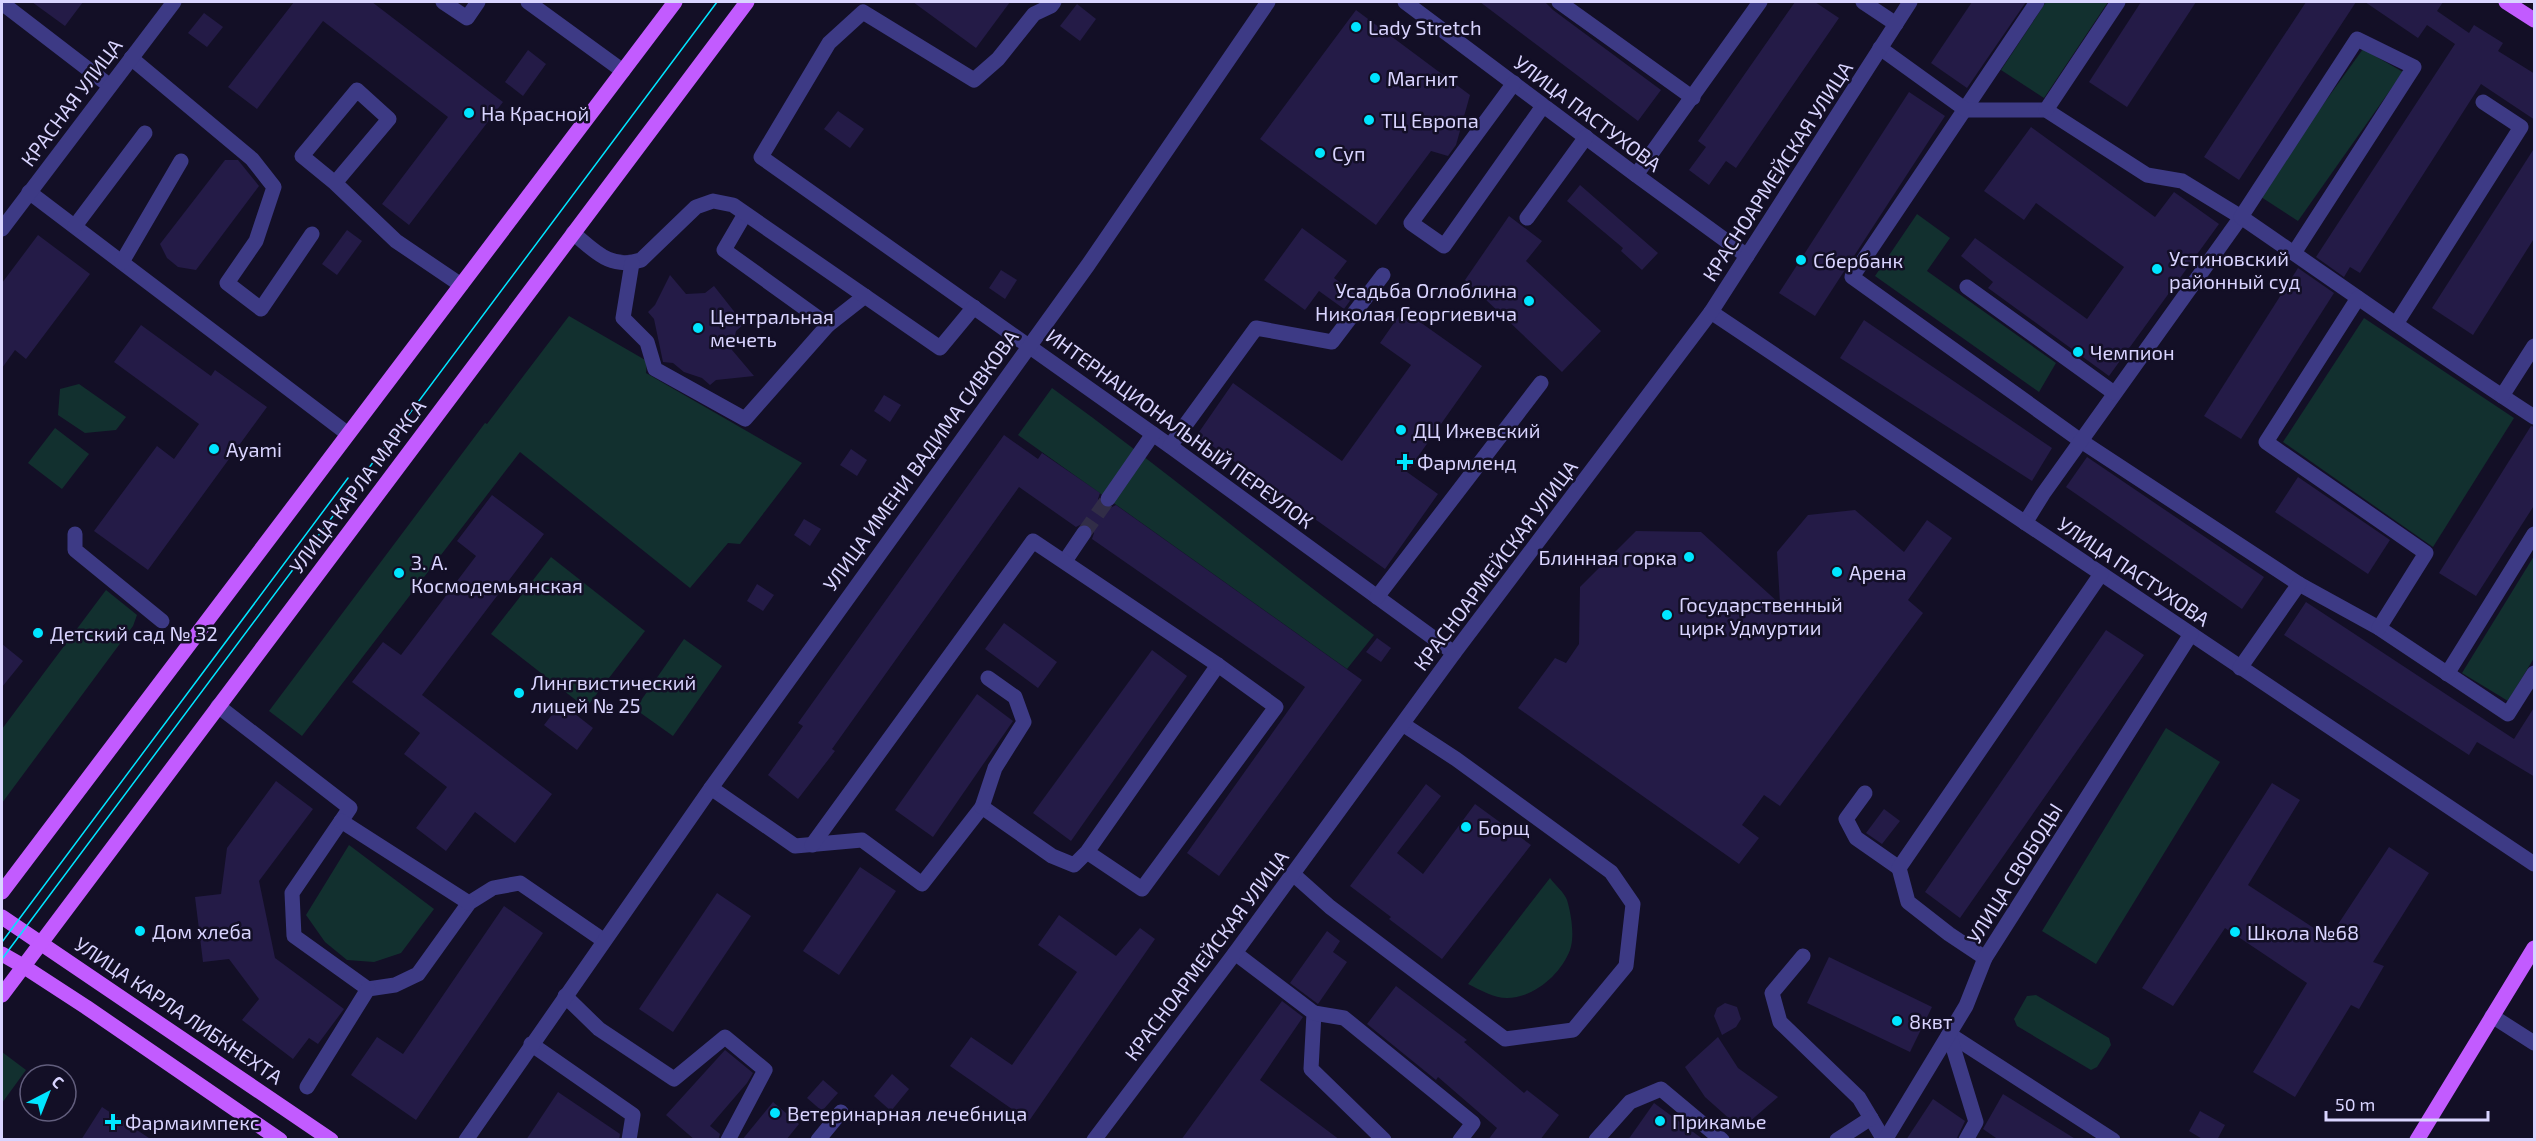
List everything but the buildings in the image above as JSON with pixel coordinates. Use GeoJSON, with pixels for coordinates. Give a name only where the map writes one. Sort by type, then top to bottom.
{"type":"FeatureCollection","features":[{"type":"Feature","properties":{"kind":"main road","name":"УЛИЦА КАРЛА МАРКСА"},"geometry":{"type":"LineString","coordinates":[[2,892],[675,2]]}},
{"type":"Feature","properties":{"kind":"main road","name":"УЛИЦА КАРЛА МАРКСА"},"geometry":{"type":"LineString","coordinates":[[2,995],[747,2]]}},
{"type":"Feature","properties":{"kind":"main road"},"geometry":{"type":"LineString","coordinates":[[2506,2],[2535,20]]}},
{"type":"Feature","properties":{"kind":"main road","name":"УЛИЦА КАРЛА ЛИБКНЕХТА"},"geometry":{"type":"LineString","coordinates":[[2,917],[332,1140]]}},
{"type":"Feature","properties":{"kind":"main road"},"geometry":{"type":"LineString","coordinates":[[2417,1140],[2535,948]]}},
{"type":"Feature","properties":{"kind":"main road"},"geometry":{"type":"LineString","coordinates":[[2,954],[280,1140]]}},
{"type":"Feature","properties":{"kind":"street","name":"КРАСНАЯ УЛИЦА"},"geometry":{"type":"LineString","coordinates":[[2,229],[174,2]]}},
{"type":"Feature","properties":{"kind":"street"},"geometry":{"type":"LineString","coordinates":[[442,2],[467,18],[478,2]]}},
{"type":"Feature","properties":{"kind":"street"},"geometry":{"type":"LineString","coordinates":[[528,2],[623,70]]}},
{"type":"Feature","properties":{"kind":"street","name":"ИНТЕРНАЦИОНАЛЬНЫЙ ПЕРЕУЛОК"},"geometry":{"type":"LineString","coordinates":[[1054,2],[1051,6],[1034,14],[998,59],[974,80],[863,12],[829,43],[761,157],[1170,446],[1454,653]]}},
{"type":"Feature","properties":{"kind":"street","name":"УЛИЦА ИМЕНИ ВАДИМА СИВКОВА"},"geometry":{"type":"LineString","coordinates":[[466,1140],[564,996],[711,788],[1028,345],[1088,265],[1268,2]]}},
{"type":"Feature","properties":{"kind":"street","name":"УЛИЦА ПАСТУХОВА"},"geometry":{"type":"LineString","coordinates":[[1405,2],[1748,256]]}},
{"type":"Feature","properties":{"kind":"street"},"geometry":{"type":"LineString","coordinates":[[1559,2],[1693,98]]}},
{"type":"Feature","properties":{"kind":"street"},"geometry":{"type":"LineString","coordinates":[[1636,175],[1760,2]]}},
{"type":"Feature","properties":{"kind":"street"},"geometry":{"type":"LineString","coordinates":[[1863,2],[1896,24]]}},
{"type":"Feature","properties":{"kind":"street","name":"КРАСНОАРМЕЙСКАЯ УЛИЦА"},"geometry":{"type":"LineString","coordinates":[[1094,1140],[1404,725],[1454,653],[1711,312],[1910,2]]}},
{"type":"Feature","properties":{"kind":"street"},"geometry":{"type":"LineString","coordinates":[[2037,2],[1852,277],[2080,441],[2299,584],[2379,628],[2508,714],[2535,673]]}},
{"type":"Feature","properties":{"kind":"street"},"geometry":{"type":"LineString","coordinates":[[2046,110],[2118,2]]}},
{"type":"Feature","properties":{"kind":"street"},"geometry":{"type":"LineString","coordinates":[[2,3],[110,86]]}},
{"type":"Feature","properties":{"kind":"street"},"geometry":{"type":"LineString","coordinates":[[2025,523],[2080,441],[2241,218],[2357,39],[2414,67],[2294,253]]}},
{"type":"Feature","properties":{"kind":"street"},"geometry":{"type":"LineString","coordinates":[[1880,48],[1966,110],[2046,110],[2147,175],[2182,181],[2294,253],[2535,417]]}},
{"type":"Feature","properties":{"kind":"street"},"geometry":{"type":"LineString","coordinates":[[131,58],[252,159],[274,187],[256,240],[227,283],[261,309],[312,234]]}},
{"type":"Feature","properties":{"kind":"street"},"geometry":{"type":"LineString","coordinates":[[1514,83],[1411,223],[1444,246],[1544,105]]}},
{"type":"Feature","properties":{"kind":"street"},"geometry":{"type":"LineString","coordinates":[[334,183],[389,119],[357,90],[302,156],[396,241],[461,285]]}},
{"type":"Feature","properties":{"kind":"street"},"geometry":{"type":"LineString","coordinates":[[2396,324],[2521,127],[2483,102]]}},
{"type":"Feature","properties":{"kind":"street"},"geometry":{"type":"LineString","coordinates":[[75,226],[145,133]]}},
{"type":"Feature","properties":{"kind":"street"},"geometry":{"type":"LineString","coordinates":[[1527,218],[1586,137]]}},
{"type":"Feature","properties":{"kind":"street"},"geometry":{"type":"LineString","coordinates":[[122,262],[181,161]]}},
{"type":"Feature","properties":{"kind":"street"},"geometry":{"type":"LineString","coordinates":[[29,192],[348,434]]}},
{"type":"Feature","properties":{"kind":"street"},"geometry":{"type":"LineString","coordinates":[[573,233],[606,260],[632,262],[641,260],[696,207],[713,201],[732,205],[940,348],[974,307]]}},
{"type":"Feature","properties":{"kind":"street"},"geometry":{"type":"LineString","coordinates":[[745,214],[724,250],[828,325]]}},
{"type":"Feature","properties":{"kind":"street"},"geometry":{"type":"LineString","coordinates":[[632,262],[623,318],[647,342],[655,369],[745,419],[828,325],[865,296]]}},
{"type":"Feature","properties":{"kind":"street"},"geometry":{"type":"LineString","coordinates":[[1170,446],[1256,328],[1332,342],[1383,275]]}},
{"type":"Feature","properties":{"kind":"street"},"geometry":{"type":"LineString","coordinates":[[1967,286],[2114,393]]}},
{"type":"Feature","properties":{"kind":"street"},"geometry":{"type":"LineString","coordinates":[[2358,298],[2266,442],[2426,553],[2379,628]]}},
{"type":"Feature","properties":{"kind":"street","name":"УЛИЦА ПАСТУХОВА"},"geometry":{"type":"LineString","coordinates":[[1711,312],[2535,864]]}},
{"type":"Feature","properties":{"kind":"street"},"geometry":{"type":"LineString","coordinates":[[2502,396],[2535,346]]}},
{"type":"Feature","properties":{"kind":"street"},"geometry":{"type":"LineString","coordinates":[[1377,597],[1541,383]]}},
{"type":"Feature","properties":{"kind":"street"},"geometry":{"type":"LineString","coordinates":[[1108,499],[1153,434]]}},
{"type":"Feature","properties":{"kind":"street"},"geometry":{"type":"LineString","coordinates":[[1065,561],[1084,533]]}},
{"type":"Feature","properties":{"kind":"street"},"geometry":{"type":"LineString","coordinates":[[75,534],[75,550],[162,621]]}},
{"type":"Feature","properties":{"kind":"street"},"geometry":{"type":"LineString","coordinates":[[2447,674],[2535,534]]}},
{"type":"Feature","properties":{"kind":"street"},"geometry":{"type":"LineString","coordinates":[[812,845],[1033,542],[1065,561],[1276,707],[1142,889],[1087,852]]}},
{"type":"Feature","properties":{"kind":"street"},"geometry":{"type":"LineString","coordinates":[[1899,868],[2101,574]]}},
{"type":"Feature","properties":{"kind":"street"},"geometry":{"type":"LineString","coordinates":[[2240,668],[2299,584]]}},
{"type":"Feature","properties":{"kind":"street","name":"УЛИЦА СВОБОДЫ"},"geometry":{"type":"LineString","coordinates":[[1885,1140],[1966,1006],[1985,958],[2191,634]]}},
{"type":"Feature","properties":{"kind":"street"},"geometry":{"type":"LineString","coordinates":[[982,807],[1052,856],[1074,865],[1087,852],[1218,665]]}},
{"type":"Feature","properties":{"kind":"street"},"geometry":{"type":"LineString","coordinates":[[711,788],[795,846],[862,840],[922,884],[982,807],[995,768],[1024,722],[1015,697],[987,678]]}},
{"type":"Feature","properties":{"kind":"street"},"geometry":{"type":"LineString","coordinates":[[218,706],[350,808],[292,893],[294,936],[368,989],[395,985],[418,974],[469,903],[493,888],[520,883],[603,940]]}},
{"type":"Feature","properties":{"kind":"street"},"geometry":{"type":"LineString","coordinates":[[1293,874],[1330,907],[1505,1040],[1573,1030],[1626,966],[1633,904],[1611,872],[1456,759],[1404,725]]}},
{"type":"Feature","properties":{"kind":"street"},"geometry":{"type":"LineString","coordinates":[[1865,793],[1846,819],[1856,838],[1899,868],[1908,902],[1985,958]]}},
{"type":"Feature","properties":{"kind":"street"},"geometry":{"type":"LineString","coordinates":[[341,821],[469,903]]}},
{"type":"Feature","properties":{"kind":"street"},"geometry":{"type":"LineString","coordinates":[[1235,953],[1314,1013],[1344,1018],[1473,1123],[1460,1140]]}},
{"type":"Feature","properties":{"kind":"street"},"geometry":{"type":"LineString","coordinates":[[1803,956],[1772,993],[1780,1022],[1859,1098],[1885,1140]]}},
{"type":"Feature","properties":{"kind":"street"},"geometry":{"type":"LineString","coordinates":[[307,1086],[368,989]]}},
{"type":"Feature","properties":{"kind":"street"},"geometry":{"type":"LineString","coordinates":[[564,996],[599,1029],[674,1079],[725,1037],[765,1070],[728,1140]]}},
{"type":"Feature","properties":{"kind":"street"},"geometry":{"type":"LineString","coordinates":[[1314,1013],[1311,1070],[1384,1140]]}},
{"type":"Feature","properties":{"kind":"street"},"geometry":{"type":"LineString","coordinates":[[2492,1016],[2535,1043]]}},
{"type":"Feature","properties":{"kind":"street"},"geometry":{"type":"LineString","coordinates":[[1949,1034],[1976,1122],[1966,1140]]}},
{"type":"Feature","properties":{"kind":"street"},"geometry":{"type":"LineString","coordinates":[[1949,1034],[2114,1140]]}},
{"type":"Feature","properties":{"kind":"street"},"geometry":{"type":"LineString","coordinates":[[531,1044],[633,1115],[629,1140]]}},
{"type":"Feature","properties":{"kind":"street"},"geometry":{"type":"LineString","coordinates":[[1596,1140],[1630,1102],[1661,1089],[1722,1140]]}},
{"type":"Feature","properties":{"kind":"street"},"geometry":{"type":"LineString","coordinates":[[818,1140],[841,1112]]}},
{"type":"Feature","properties":{"kind":"street"},"geometry":{"type":"LineString","coordinates":[[1837,1140],[1871,1118]]}},
{"type":"Feature","properties":{"kind":"green space"},"geometry":{"type":"Polygon","coordinates":[[[2046,2],[2108,2],[2044,98],[2001,70],[2046,2]]]}},
{"type":"Feature","properties":{"kind":"green space"},"geometry":{"type":"Polygon","coordinates":[[[2363,49],[2403,72],[2298,221],[2258,195],[2363,49]]]}},
{"type":"Feature","properties":{"kind":"green space"},"geometry":{"type":"Polygon","coordinates":[[[1917,214],[1950,238],[1927,271],[2056,363],[2039,392],[1875,276],[1917,214]]]}},
{"type":"Feature","properties":{"kind":"green space"},"geometry":{"type":"Polygon","coordinates":[[[569,316],[647,361],[646,373],[802,463],[740,544],[728,543],[690,588],[520,452],[302,736],[269,711],[485,423],[487,424],[569,316]]]}},
{"type":"Feature","properties":{"kind":"green space"},"geometry":{"type":"Polygon","coordinates":[[[2364,318],[2514,418],[2433,547],[2283,442],[2364,318]]]}},
{"type":"Feature","properties":{"kind":"green space"},"geometry":{"type":"Polygon","coordinates":[[[79,384],[126,417],[116,430],[85,433],[58,415],[60,389],[79,384]]]}},
{"type":"Feature","properties":{"kind":"green space"},"geometry":{"type":"Polygon","coordinates":[[[1052,388],[1374,635],[1347,669],[1018,435],[1052,388]]]}},
{"type":"Feature","properties":{"kind":"green space"},"geometry":{"type":"Polygon","coordinates":[[[55,428],[89,454],[62,489],[28,463],[55,428]]]}},
{"type":"Feature","properties":{"kind":"green space"},"geometry":{"type":"Polygon","coordinates":[[[2534,556],[2534,658],[2508,701],[2462,673],[2534,556]]]}},
{"type":"Feature","properties":{"kind":"green space"},"geometry":{"type":"Polygon","coordinates":[[[551,557],[645,631],[586,708],[491,634],[551,557]]]}},
{"type":"Feature","properties":{"kind":"green space"},"geometry":{"type":"Polygon","coordinates":[[[106,590],[137,615],[133,626],[2,803],[2,729],[106,590]]]}},
{"type":"Feature","properties":{"kind":"green space"},"geometry":{"type":"Polygon","coordinates":[[[684,639],[722,666],[673,736],[635,709],[684,639]]]}},
{"type":"Feature","properties":{"kind":"green space"},"geometry":{"type":"Polygon","coordinates":[[[2166,728],[2220,762],[2096,964],[2042,931],[2166,728]]]}},
{"type":"Feature","properties":{"kind":"green space"},"geometry":{"type":"Polygon","coordinates":[[[349,845],[434,909],[401,953],[374,962],[347,960],[325,942],[306,915],[349,845]]]}},
{"type":"Feature","properties":{"kind":"green space"},"geometry":{"type":"Polygon","coordinates":[[[1550,878],[1567,900],[1572,925],[1570,950],[1560,968],[1545,983],[1517,997],[1497,997],[1468,984],[1550,878]]]}},
{"type":"Feature","properties":{"kind":"green space"},"geometry":{"type":"Polygon","coordinates":[[[2036,995],[2109,1038],[2111,1045],[2097,1067],[2091,1070],[2017,1026],[2014,1019],[2027,996],[2036,995]]]}},
{"type":"Feature","properties":{"kind":"green space"},"geometry":{"type":"Polygon","coordinates":[[[2,1052],[18,1064],[18,1081],[2,1103],[2,1052]]]}},
{"type":"Feature","properties":{"kind":"tunnel"},"geometry":{"type":"LineString","coordinates":[[1084,533],[1108,499]]}},
{"type":"Feature","properties":{"kind":"tram line"},"geometry":{"type":"LineString","coordinates":[[2,959],[717,2]]}},
{"type":"Feature","properties":{"kind":"tram line"},"geometry":{"type":"LineString","coordinates":[[2,942],[348,478]]}},
{"type":"Feature","properties":{"kind":"place","name":"Lady Stretch"},"geometry":{"type":"Point","coordinates":[1356,27]}},
{"type":"Feature","properties":{"kind":"place","name":"Магнит"},"geometry":{"type":"Point","coordinates":[1375,78]}},
{"type":"Feature","properties":{"kind":"place","name":"На Красной"},"geometry":{"type":"Point","coordinates":[469,113]}},
{"type":"Feature","properties":{"kind":"place","name":"ТЦ Европа"},"geometry":{"type":"Point","coordinates":[1369,120]}},
{"type":"Feature","properties":{"kind":"place","name":"Суп"},"geometry":{"type":"Point","coordinates":[1320,153]}},
{"type":"Feature","properties":{"kind":"place","name":"Сбербанк"},"geometry":{"type":"Point","coordinates":[1801,260]}},
{"type":"Feature","properties":{"kind":"place","name":"Устиновский районный суд"},"geometry":{"type":"Point","coordinates":[2157,269]}},
{"type":"Feature","properties":{"kind":"place","name":"Усадьба Оглоблина Николая Георгиевича"},"geometry":{"type":"Point","coordinates":[1529,301]}},
{"type":"Feature","properties":{"kind":"place","name":"Центральная мечеть"},"geometry":{"type":"Point","coordinates":[698,328]}},
{"type":"Feature","properties":{"kind":"place","name":"Чемпион"},"geometry":{"type":"Point","coordinates":[2078,352]}},
{"type":"Feature","properties":{"kind":"place","name":"ДЦ Ижевский"},"geometry":{"type":"Point","coordinates":[1401,430]}},
{"type":"Feature","properties":{"kind":"place","name":"Ayami"},"geometry":{"type":"Point","coordinates":[214,449]}},
{"type":"Feature","properties":{"kind":"place","name":"Фармленд"},"geometry":{"type":"Point","coordinates":[1405,462]}},
{"type":"Feature","properties":{"kind":"place","name":"Блинная горка"},"geometry":{"type":"Point","coordinates":[1689,557]}},
{"type":"Feature","properties":{"kind":"place","name":"Арена"},"geometry":{"type":"Point","coordinates":[1837,572]}},
{"type":"Feature","properties":{"kind":"place","name":"З. А. Космодемьянская"},"geometry":{"type":"Point","coordinates":[399,573]}},
{"type":"Feature","properties":{"kind":"place","name":"Государственный цирк Удмуртии"},"geometry":{"type":"Point","coordinates":[1667,615]}},
{"type":"Feature","properties":{"kind":"place","name":"Детский сад № 32"},"geometry":{"type":"Point","coordinates":[38,633]}},
{"type":"Feature","properties":{"kind":"place","name":"Лингвистический лицей № 25"},"geometry":{"type":"Point","coordinates":[519,693]}},
{"type":"Feature","properties":{"kind":"place","name":"Борщ"},"geometry":{"type":"Point","coordinates":[1466,827]}},
{"type":"Feature","properties":{"kind":"place","name":"Дом хлеба"},"geometry":{"type":"Point","coordinates":[140,931]}},
{"type":"Feature","properties":{"kind":"place","name":"Школа №68"},"geometry":{"type":"Point","coordinates":[2235,932]}},
{"type":"Feature","properties":{"kind":"place","name":"8квт"},"geometry":{"type":"Point","coordinates":[1897,1021]}},
{"type":"Feature","properties":{"kind":"place","name":"Ветеринарная лечебница"},"geometry":{"type":"Point","coordinates":[775,1113]}},
{"type":"Feature","properties":{"kind":"place","name":"Прикамье"},"geometry":{"type":"Point","coordinates":[1660,1121]}},
{"type":"Feature","properties":{"kind":"place","name":"Фармаимпекс"},"geometry":{"type":"Point","coordinates":[113,1122]}}]}
